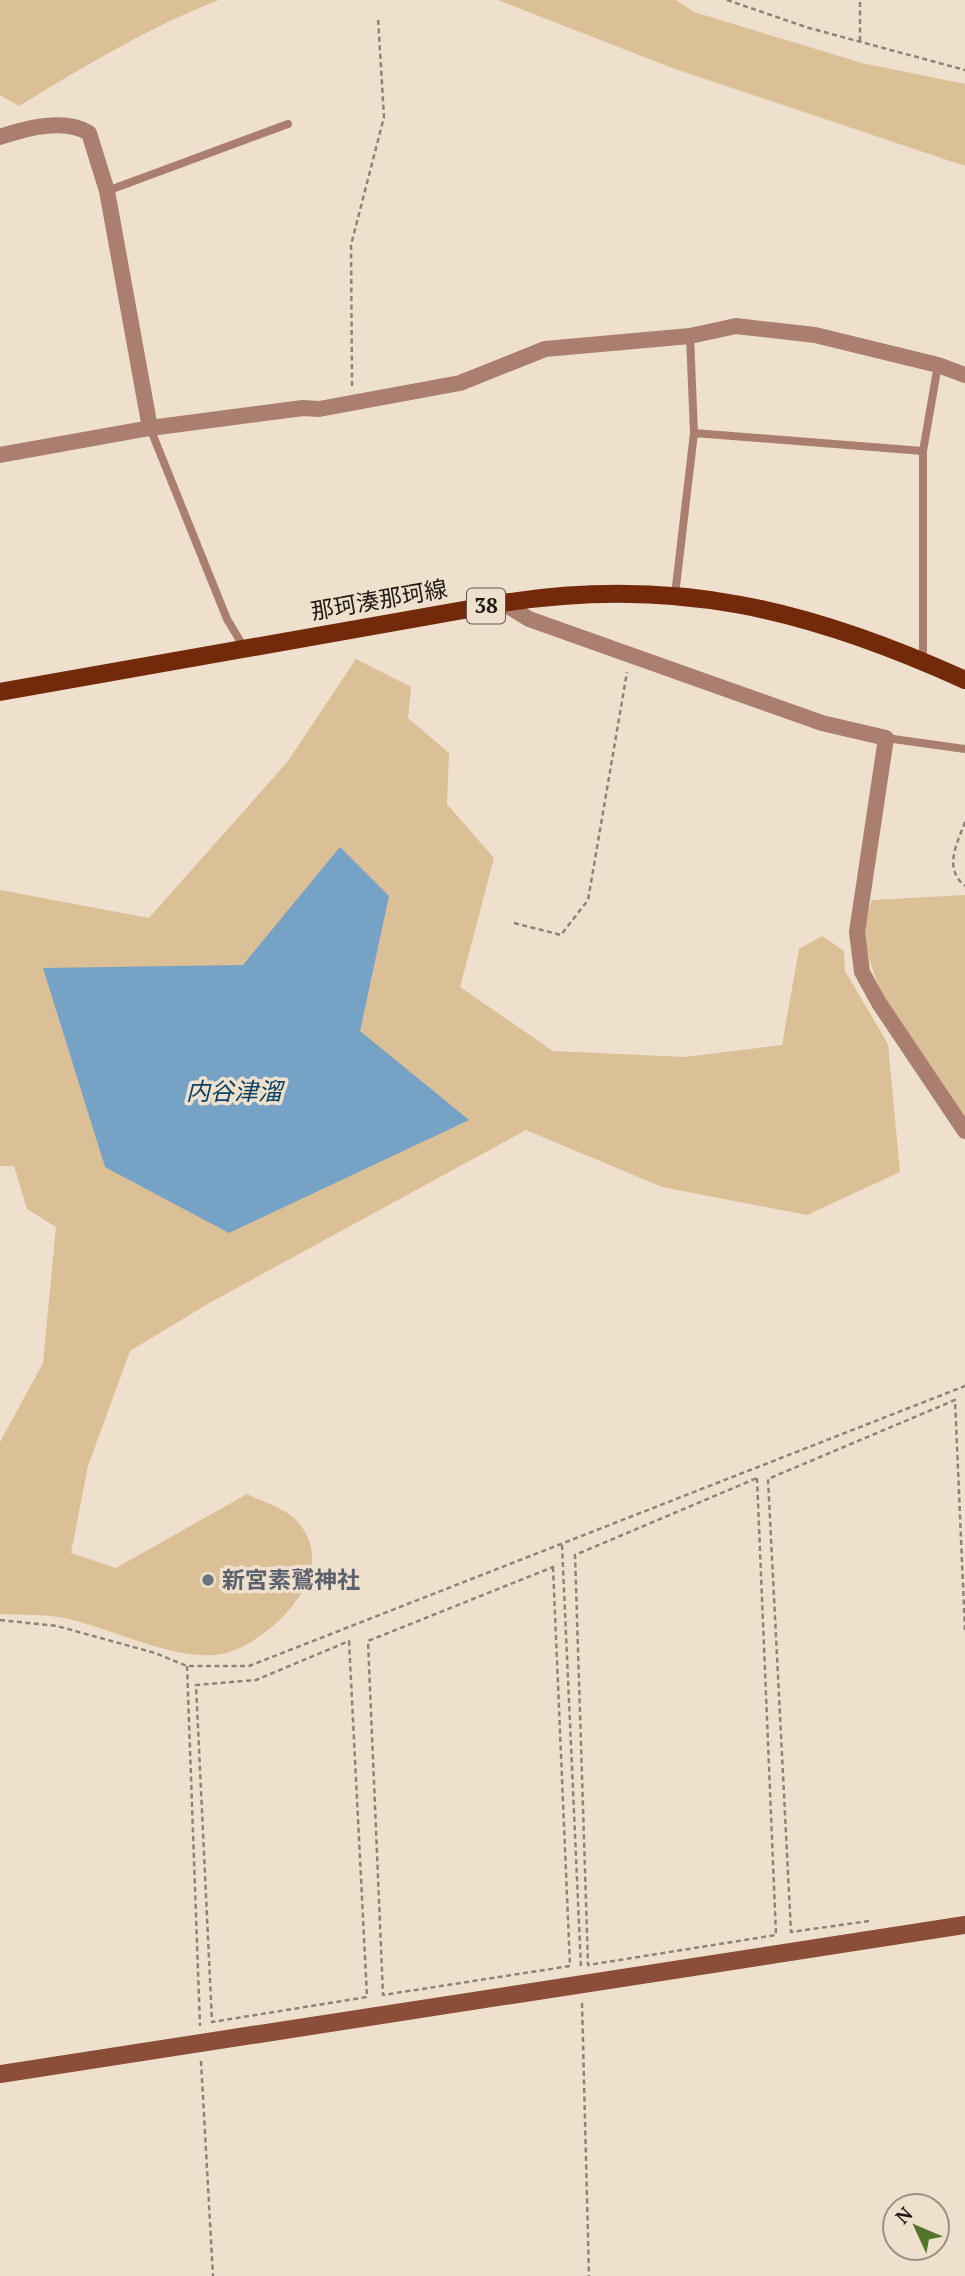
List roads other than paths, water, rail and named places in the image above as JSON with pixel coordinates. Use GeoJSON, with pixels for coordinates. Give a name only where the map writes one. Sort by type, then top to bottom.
{"type":"FeatureCollection","features":[{"type":"Feature","properties":{"kind":"main road","name":"那珂湊那珂線"},"geometry":{"type":"LineString","coordinates":[[0,692],[559,594],[675,595],[750,605],[828,624],[965,680]]}},
{"type":"Feature","properties":{"kind":"street"},"geometry":{"type":"LineString","coordinates":[[0,137],[25,130],[76,125],[89,133],[107,191],[150,428]]}},
{"type":"Feature","properties":{"kind":"street"},"geometry":{"type":"LineString","coordinates":[[1,452],[150,428],[353,403],[460,383],[545,349],[690,336],[736,327],[802,334],[938,365],[965,375]]}},
{"type":"Feature","properties":{"kind":"street"},"geometry":{"type":"LineString","coordinates":[[503,603],[529,620],[822,723],[886,737],[856,932],[862,972],[879,1003],[965,1132]]}},
{"type":"Feature","properties":{"kind":"street"},"geometry":{"type":"LineString","coordinates":[[0,2074],[965,1925]]}},
{"type":"Feature","properties":{"kind":"lane"},"geometry":{"type":"LineString","coordinates":[[107,191],[288,124]]}},
{"type":"Feature","properties":{"kind":"lane"},"geometry":{"type":"LineString","coordinates":[[675,595],[694,433],[690,336]]}},
{"type":"Feature","properties":{"kind":"lane"},"geometry":{"type":"LineString","coordinates":[[923,661],[923,451],[938,365]]}},
{"type":"Feature","properties":{"kind":"lane"},"geometry":{"type":"LineString","coordinates":[[150,428],[226,619],[245,649]]}},
{"type":"Feature","properties":{"kind":"lane"},"geometry":{"type":"LineString","coordinates":[[694,433],[923,451]]}},
{"type":"Feature","properties":{"kind":"lane"},"geometry":{"type":"LineString","coordinates":[[886,737],[965,749]]}},
{"type":"Feature","properties":{"kind":"water","name":"内谷津溜"},"geometry":{"type":"Polygon","coordinates":[[[340,847],[389,896],[360,1031],[469,1120],[229,1233],[105,1167],[43,968],[243,965],[340,847]]]}},
{"type":"Feature","properties":{"kind":"place","name":"新宮素鷲神社"},"geometry":{"type":"Point","coordinates":[208,1580]}}]}
